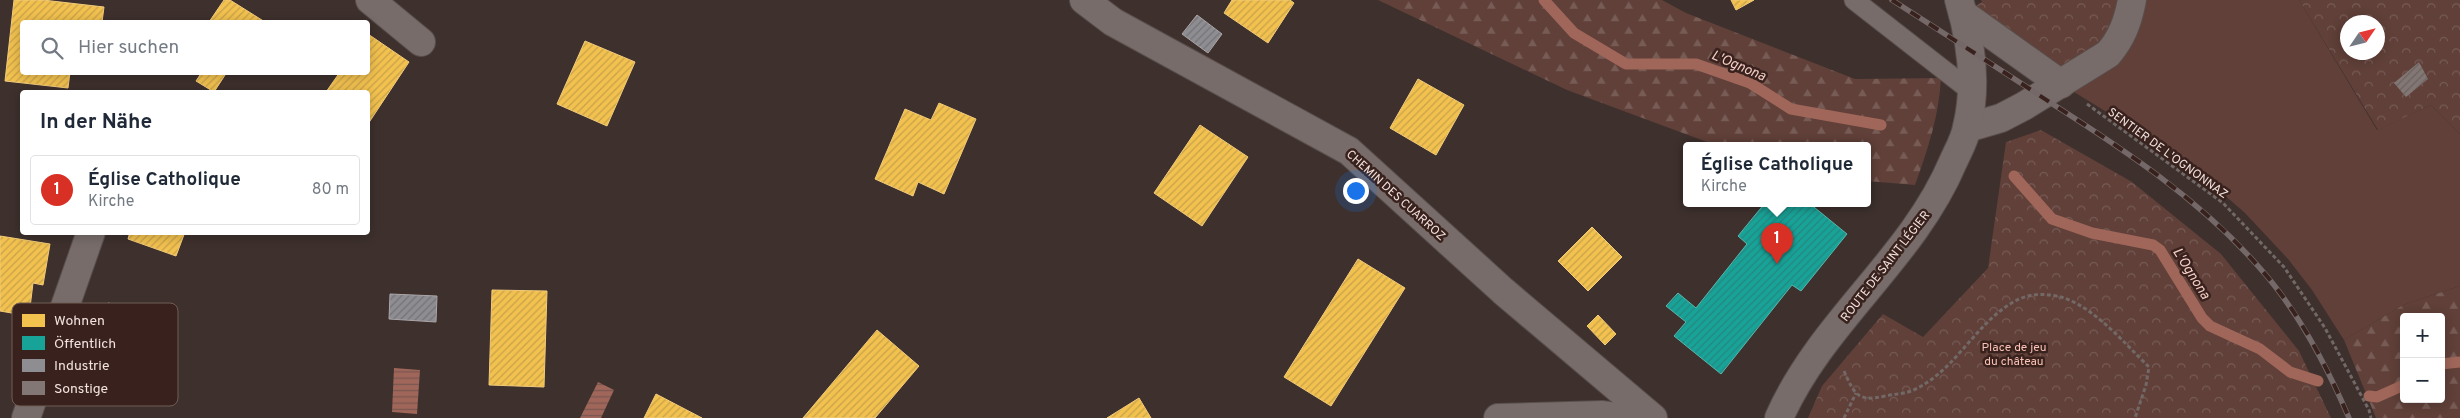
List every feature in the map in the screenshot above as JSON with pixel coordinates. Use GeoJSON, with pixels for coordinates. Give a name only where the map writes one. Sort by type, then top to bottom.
{"type":"FeatureCollection","features":[{"type":"Feature","properties":{"kind":"street"},"geometry":{"type":"LineString","coordinates":[[370,0],[421,42]]}},
{"type":"Feature","properties":{"kind":"street","name":"CHEMIN DES CUARROZ"},"geometry":{"type":"LineString","coordinates":[[1084,0],[1113,22],[1349,151],[1503,291],[1653,418]]}},
{"type":"Feature","properties":{"kind":"street"},"geometry":{"type":"LineString","coordinates":[[1967,128],[2001,118],[2061,84],[2108,54],[2124,28],[2132,0]]}},
{"type":"Feature","properties":{"kind":"street"},"geometry":{"type":"LineString","coordinates":[[1961,7],[2061,84]]}},
{"type":"Feature","properties":{"kind":"street","name":"ROUTE DE SAINT LÉGIER"},"geometry":{"type":"LineString","coordinates":[[1779,418],[1795,384],[1810,360],[1926,214],[1943,186],[1967,128],[1972,92],[1971,51],[1961,7]]}},
{"type":"Feature","properties":{"kind":"street"},"geometry":{"type":"LineString","coordinates":[[66,303],[89,235]]}},
{"type":"Feature","properties":{"kind":"street"},"geometry":{"type":"LineString","coordinates":[[26,418],[30,406]]}},
{"type":"Feature","properties":{"kind":"street"},"geometry":{"type":"LineString","coordinates":[[1498,418],[1603,415],[1625,418]]}},
{"type":"Feature","properties":{"kind":"lane"},"geometry":{"type":"LineString","coordinates":[[1854,0],[1972,92]]}},
{"type":"Feature","properties":{"kind":"path","name":"SENTIER DE L'OGNONNAZ"},"geometry":{"type":"LineString","coordinates":[[2061,84],[2095,111],[2223,203],[2284,267],[2324,328],[2369,410],[2371,418]]}},
{"type":"Feature","properties":{"kind":"path"},"geometry":{"type":"LineString","coordinates":[[1840,364],[1856,393],[1862,399],[1872,399],[1910,391],[1920,386],[1950,362],[1996,314],[2010,304],[2020,298],[2037,294],[2050,295],[2077,303],[2149,367],[2146,385],[2135,418]]}},
{"type":"Feature","properties":{"kind":"path"},"geometry":{"type":"LineString","coordinates":[[1844,418],[1856,393]]}},
{"type":"Feature","properties":{"kind":"green space"},"geometry":{"type":"Polygon","coordinates":[[[1378,0],[1662,0],[1686,13],[1855,79],[1941,78],[1935,119],[1915,185],[1871,181],[1871,142],[1707,142],[1567,90],[1378,0]]]}},
{"type":"Feature","properties":{"kind":"green space"},"geometry":{"type":"Polygon","coordinates":[[[1981,0],[2132,0],[2125,28],[2061,84],[1963,14],[1982,2],[1981,0]]]}},
{"type":"Feature","properties":{"kind":"green space"},"geometry":{"type":"Polygon","coordinates":[[[2132,0],[2299,0],[2377,130],[2431,105],[2460,134],[2460,286],[2403,305],[2344,340],[2312,290],[2288,259],[2245,213],[2183,159],[2061,84],[2132,0]]]}},
{"type":"Feature","properties":{"kind":"green space"},"geometry":{"type":"Polygon","coordinates":[[[2299,0],[2460,0],[2460,134],[2431,105],[2378,130],[2299,0]]]}},
{"type":"Feature","properties":{"kind":"green space","name":"Place de jeu du château"},"geometry":{"type":"Polygon","coordinates":[[[2041,130],[2132,182],[2221,254],[2299,351],[2331,418],[1808,418],[1822,386],[1883,314],[1923,337],[1988,268],[2006,142],[2041,130]]]}},
{"type":"Feature","properties":{"kind":"green space"},"geometry":{"type":"Polygon","coordinates":[[[2460,286],[2460,418],[2376,418],[2344,340],[2403,305],[2460,286]]]}},
{"type":"Feature","properties":{"kind":"shaded area"},"geometry":{"type":"Polygon","coordinates":[[[394,368],[420,370],[417,414],[392,412],[394,368]]]}},
{"type":"Feature","properties":{"kind":"shaded area"},"geometry":{"type":"Polygon","coordinates":[[[598,382],[614,390],[601,418],[580,418],[598,382]]]}},
{"type":"Feature","properties":{"kind":"building: Wohnen"},"geometry":{"type":"Polygon","coordinates":[[[14,0],[43,0],[104,7],[102,20],[20,20],[20,75],[70,75],[68,88],[5,81],[14,0]]]}},
{"type":"Feature","properties":{"kind":"building: Wohnen"},"geometry":{"type":"Polygon","coordinates":[[[224,0],[230,0],[262,20],[210,20],[224,0]]]}},
{"type":"Feature","properties":{"kind":"building: Wohnen"},"geometry":{"type":"Polygon","coordinates":[[[1232,0],[1290,0],[1294,3],[1268,43],[1224,13],[1232,0]]]}},
{"type":"Feature","properties":{"kind":"building: Wohnen"},"geometry":{"type":"Polygon","coordinates":[[[1731,0],[1754,0],[1736,10],[1731,0]]]}},
{"type":"Feature","properties":{"kind":"building: Wohnen"},"geometry":{"type":"Polygon","coordinates":[[[370,35],[409,62],[370,121],[370,90],[327,90],[338,75],[370,75],[370,35]]]}},
{"type":"Feature","properties":{"kind":"building: Wohnen"},"geometry":{"type":"Polygon","coordinates":[[[585,41],[635,62],[607,126],[557,104],[585,41]]]}},
{"type":"Feature","properties":{"kind":"building: Wohnen"},"geometry":{"type":"Polygon","coordinates":[[[200,75],[225,75],[215,90],[211,90],[196,81],[200,75]]]}},
{"type":"Feature","properties":{"kind":"building: Wohnen"},"geometry":{"type":"Polygon","coordinates":[[[1418,79],[1464,105],[1436,155],[1390,128],[1418,79]]]}},
{"type":"Feature","properties":{"kind":"building: Wohnen"},"geometry":{"type":"Polygon","coordinates":[[[939,103],[976,119],[944,194],[918,182],[913,196],[875,179],[905,109],[931,120],[939,103]]]}},
{"type":"Feature","properties":{"kind":"building: Wohnen"},"geometry":{"type":"Polygon","coordinates":[[[1200,125],[1248,157],[1202,226],[1154,193],[1200,125]]]}},
{"type":"Feature","properties":{"kind":"building: Wohnen"},"geometry":{"type":"Polygon","coordinates":[[[1592,227],[1622,257],[1588,291],[1558,261],[1592,227]]]}},
{"type":"Feature","properties":{"kind":"building: Wohnen"},"geometry":{"type":"Polygon","coordinates":[[[129,235],[184,235],[176,256],[128,239],[129,235]]]}},
{"type":"Feature","properties":{"kind":"building: Wohnen"},"geometry":{"type":"Polygon","coordinates":[[[0,236],[50,244],[43,285],[33,283],[31,303],[12,303],[12,313],[0,311],[0,236]]]}},
{"type":"Feature","properties":{"kind":"building: Wohnen"},"geometry":{"type":"Polygon","coordinates":[[[1358,259],[1405,288],[1331,406],[1284,377],[1358,259]]]}},
{"type":"Feature","properties":{"kind":"building: Wohnen"},"geometry":{"type":"Polygon","coordinates":[[[492,290],[547,291],[544,387],[489,385],[492,290]]]}},
{"type":"Feature","properties":{"kind":"building: Wohnen"},"geometry":{"type":"Polygon","coordinates":[[[1598,315],[1616,334],[1605,345],[1587,326],[1598,315]]]}},
{"type":"Feature","properties":{"kind":"building: Wohnen"},"geometry":{"type":"Polygon","coordinates":[[[877,330],[919,366],[875,418],[803,418],[877,330]]]}},
{"type":"Feature","properties":{"kind":"building: Wohnen"},"geometry":{"type":"Polygon","coordinates":[[[656,394],[702,418],[644,418],[656,394]]]}},
{"type":"Feature","properties":{"kind":"building: Wohnen"},"geometry":{"type":"Polygon","coordinates":[[[1139,398],[1151,418],[1107,418],[1139,398]]]}},
{"type":"Feature","properties":{"kind":"building: Öffentlich"},"geometry":{"type":"Polygon","coordinates":[[[1762,207],[1814,207],[1847,234],[1801,291],[1792,285],[1721,374],[1674,336],[1686,322],[1666,306],[1678,293],[1696,308],[1747,244],[1738,236],[1762,207]]]}},
{"type":"Feature","properties":{"kind":"building: Industrie"},"geometry":{"type":"Polygon","coordinates":[[[1197,15],[1222,34],[1208,53],[1182,34],[1197,15]]]}},
{"type":"Feature","properties":{"kind":"building: Industrie"},"geometry":{"type":"Polygon","coordinates":[[[390,294],[437,296],[436,322],[389,319],[390,294]]]}},
{"type":"Feature","properties":{"kind":"building: Sonstige"},"geometry":{"type":"Polygon","coordinates":[[[2419,62],[2428,79],[2406,97],[2394,83],[2419,62]]]}},
{"type":"Feature","properties":{"kind":"waterway","name":"L'Ognona"},"geometry":{"type":"LineString","coordinates":[[1544,0],[1574,33],[1626,64],[1696,64],[1750,83],[1791,109],[1881,125]]}},
{"type":"Feature","properties":{"kind":"waterway","name":"L'Ognona"},"geometry":{"type":"LineString","coordinates":[[2014,176],[2052,219],[2092,233],[2153,245],[2160,250],[2202,318],[2210,326],[2260,349],[2290,372],[2318,381]]}},
{"type":"Feature","properties":{"kind":"waterway","name":"L'Ognona"},"geometry":{"type":"LineString","coordinates":[[2445,364],[2460,362]]}},
{"type":"Feature","properties":{"kind":"waterway","name":"L'Ognona"},"geometry":{"type":"LineString","coordinates":[[2369,396],[2377,397],[2400,387]]}},
{"type":"Feature","properties":{"kind":"railway"},"geometry":{"type":"LineString","coordinates":[[1892,0],[2107,139],[2160,177],[2211,219],[2258,266],[2286,301],[2321,358],[2349,418]]}},
{"type":"Feature","properties":{"kind":"place","name":"Église Catholique"},"geometry":{"type":"Point","coordinates":[1777,264]}}]}
